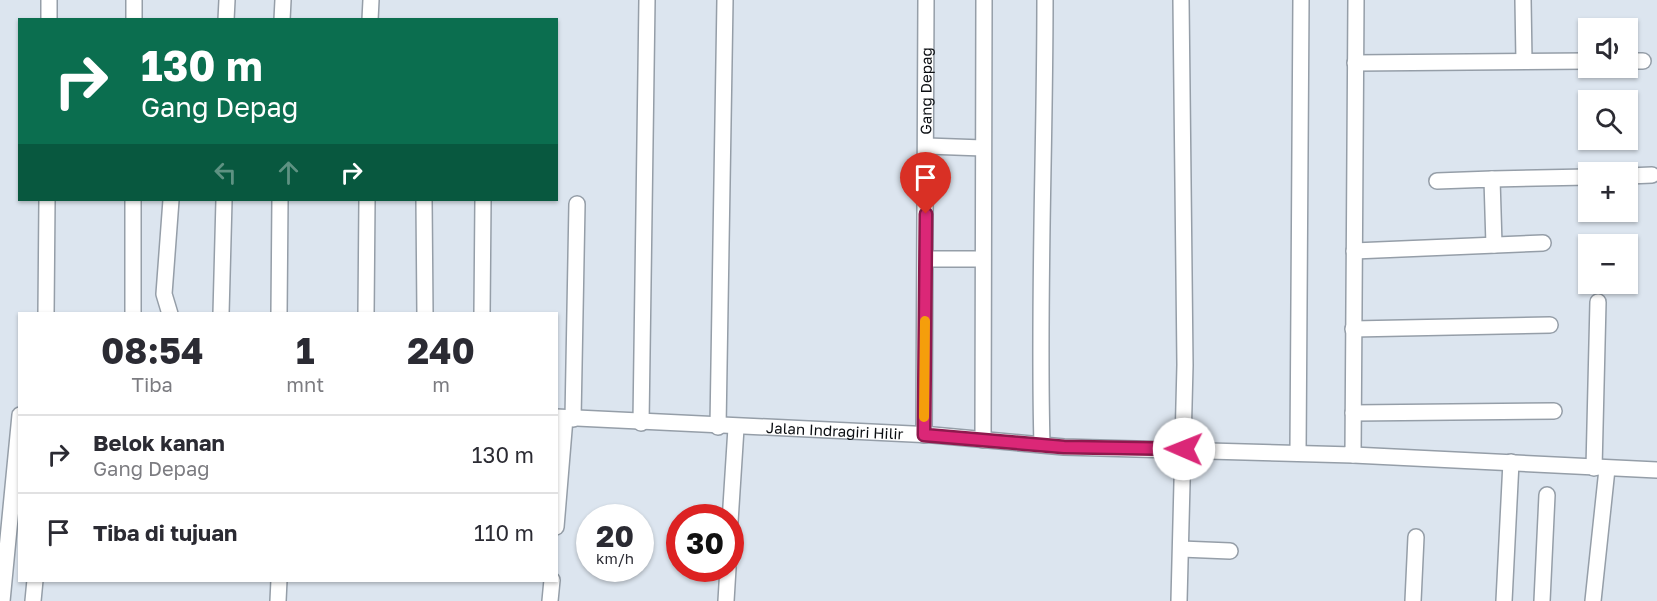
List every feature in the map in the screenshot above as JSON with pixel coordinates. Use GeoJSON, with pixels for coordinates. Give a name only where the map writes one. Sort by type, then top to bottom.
{"type":"FeatureCollection","features":[{"type":"Feature","properties":{"kind":"street"},"geometry":{"type":"LineString","coordinates":[[49,0],[49,18]]}},
{"type":"Feature","properties":{"kind":"street"},"geometry":{"type":"LineString","coordinates":[[134,0],[134,18]]}},
{"type":"Feature","properties":{"kind":"street"},"geometry":{"type":"LineString","coordinates":[[226,0],[226,18]]}},
{"type":"Feature","properties":{"kind":"street"},"geometry":{"type":"LineString","coordinates":[[282,18],[283,0]]}},
{"type":"Feature","properties":{"kind":"street"},"geometry":{"type":"LineString","coordinates":[[370,18],[371,0]]}},
{"type":"Feature","properties":{"kind":"street"},"geometry":{"type":"LineString","coordinates":[[641,423],[647,0]]}},
{"type":"Feature","properties":{"kind":"street"},"geometry":{"type":"LineString","coordinates":[[718,427],[725,0]]}},
{"type":"Feature","properties":{"kind":"street","name":"Gang Depag"},"geometry":{"type":"LineString","coordinates":[[924,435],[926,0]]}},
{"type":"Feature","properties":{"kind":"street"},"geometry":{"type":"LineString","coordinates":[[983,440],[984,0]]}},
{"type":"Feature","properties":{"kind":"street"},"geometry":{"type":"LineString","coordinates":[[1042,445],[1040,223],[1045,96],[1045,0]]}},
{"type":"Feature","properties":{"kind":"street"},"geometry":{"type":"LineString","coordinates":[[1179,601],[1184,458],[1181,0]]}},
{"type":"Feature","properties":{"kind":"street"},"geometry":{"type":"LineString","coordinates":[[1298,453],[1301,0]]}},
{"type":"Feature","properties":{"kind":"street"},"geometry":{"type":"LineString","coordinates":[[1353,456],[1356,0]]}},
{"type":"Feature","properties":{"kind":"street"},"geometry":{"type":"LineString","coordinates":[[1523,0],[1524,61]]}},
{"type":"Feature","properties":{"kind":"street"},"geometry":{"type":"LineString","coordinates":[[1355,63],[1578,61]]}},
{"type":"Feature","properties":{"kind":"street"},"geometry":{"type":"LineString","coordinates":[[927,146],[983,148]]}},
{"type":"Feature","properties":{"kind":"street"},"geometry":{"type":"LineString","coordinates":[[1638,176],[1652,175]]}},
{"type":"Feature","properties":{"kind":"street"},"geometry":{"type":"LineString","coordinates":[[1437,181],[1578,177]]}},
{"type":"Feature","properties":{"kind":"street"},"geometry":{"type":"LineString","coordinates":[[1492,179],[1494,244]]}},
{"type":"Feature","properties":{"kind":"street"},"geometry":{"type":"LineString","coordinates":[[46,312],[47,201]]}},
{"type":"Feature","properties":{"kind":"street"},"geometry":{"type":"LineString","coordinates":[[133,201],[133,312]]}},
{"type":"Feature","properties":{"kind":"street"},"geometry":{"type":"LineString","coordinates":[[169,312],[164,294],[171,201]]}},
{"type":"Feature","properties":{"kind":"street"},"geometry":{"type":"LineString","coordinates":[[221,312],[224,201]]}},
{"type":"Feature","properties":{"kind":"street"},"geometry":{"type":"LineString","coordinates":[[279,312],[280,201]]}},
{"type":"Feature","properties":{"kind":"street"},"geometry":{"type":"LineString","coordinates":[[366,312],[367,201]]}},
{"type":"Feature","properties":{"kind":"street"},"geometry":{"type":"LineString","coordinates":[[424,201],[425,312]]}},
{"type":"Feature","properties":{"kind":"street"},"geometry":{"type":"LineString","coordinates":[[482,312],[483,201]]}},
{"type":"Feature","properties":{"kind":"street"},"geometry":{"type":"LineString","coordinates":[[558,503],[577,204]]}},
{"type":"Feature","properties":{"kind":"street"},"geometry":{"type":"LineString","coordinates":[[1354,251],[1543,243]]}},
{"type":"Feature","properties":{"kind":"street"},"geometry":{"type":"LineString","coordinates":[[926,259],[982,259]]}},
{"type":"Feature","properties":{"kind":"street"},"geometry":{"type":"LineString","coordinates":[[1593,601],[1603,475],[1598,302]]}},
{"type":"Feature","properties":{"kind":"street"},"geometry":{"type":"LineString","coordinates":[[1353,329],[1550,325]]}},
{"type":"Feature","properties":{"kind":"street"},"geometry":{"type":"LineString","coordinates":[[1353,413],[1554,411]]}},
{"type":"Feature","properties":{"kind":"street","name":"Jalan Indragiri Hilir"},"geometry":{"type":"LineString","coordinates":[[565,421],[718,427],[735,436],[924,435],[1184,458],[1298,453],[1510,471],[1603,475],[1657,470]]}},
{"type":"Feature","properties":{"kind":"street"},"geometry":{"type":"LineString","coordinates":[[2,601],[18,436]]}},
{"type":"Feature","properties":{"kind":"street"},"geometry":{"type":"LineString","coordinates":[[731,504],[735,436]]}},
{"type":"Feature","properties":{"kind":"street"},"geometry":{"type":"LineString","coordinates":[[1504,601],[1510,471]]}},
{"type":"Feature","properties":{"kind":"street"},"geometry":{"type":"LineString","coordinates":[[1542,601],[1547,495]]}},
{"type":"Feature","properties":{"kind":"street"},"geometry":{"type":"LineString","coordinates":[[1413,601],[1416,537]]}},
{"type":"Feature","properties":{"kind":"street"},"geometry":{"type":"LineString","coordinates":[[1180,549],[1230,551]]}},
{"type":"Feature","properties":{"kind":"street"},"geometry":{"type":"LineString","coordinates":[[33,601],[34,582]]}},
{"type":"Feature","properties":{"kind":"street"},"geometry":{"type":"LineString","coordinates":[[278,601],[279,582]]}},
{"type":"Feature","properties":{"kind":"street"},"geometry":{"type":"LineString","coordinates":[[550,601],[552,582]]}},
{"type":"Feature","properties":{"kind":"street"},"geometry":{"type":"LineString","coordinates":[[726,601],[727,582]]}},
{"type":"Feature","properties":{"kind":"slow traffic"},"geometry":{"type":"LineString","coordinates":[[924,417],[925,321]]}},
{"type":"Feature","properties":{"kind":"route"},"geometry":{"type":"LineString","coordinates":[[926,214],[924,435],[1064,447],[1184,449]]}}]}
